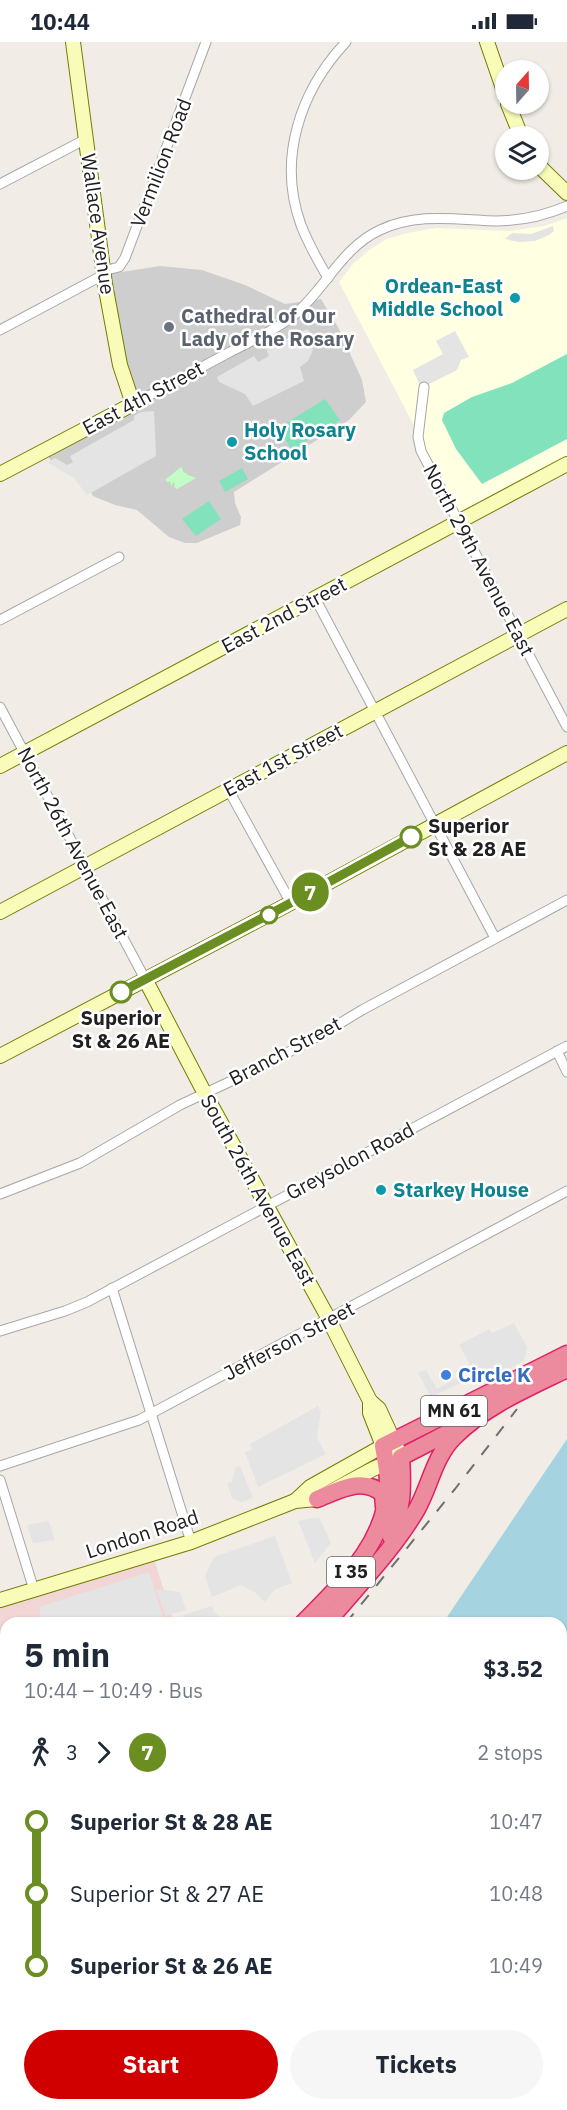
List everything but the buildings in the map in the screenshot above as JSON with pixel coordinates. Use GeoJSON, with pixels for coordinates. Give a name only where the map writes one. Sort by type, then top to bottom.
{"type":"FeatureCollection","features":[{"type":"Feature","properties":{"kind":"highway","name":"London Road"},"geometry":{"type":"LineString","coordinates":[[389,1443],[567,1354]]}},
{"type":"Feature","properties":{"kind":"highway","name":"MN 61"},"geometry":{"type":"LineString","coordinates":[[502,1401],[567,1369]]}},
{"type":"Feature","properties":{"kind":"highway","name":"London Road"},"geometry":{"type":"LineString","coordinates":[[393,1460],[473,1420],[502,1401]]}},
{"type":"Feature","properties":{"kind":"highway"},"geometry":{"type":"LineString","coordinates":[[378,1562],[401,1535],[417,1510],[437,1462],[446,1447],[463,1429],[502,1401]]}},
{"type":"Feature","properties":{"kind":"highway"},"geometry":{"type":"LineString","coordinates":[[389,1443],[393,1460]]}},
{"type":"Feature","properties":{"kind":"highway","name":"I 35"},"geometry":{"type":"LineString","coordinates":[[309,1617],[346,1579],[379,1529],[385,1511],[393,1460]]}},
{"type":"Feature","properties":{"kind":"highway","name":"I 35"},"geometry":{"type":"LineString","coordinates":[[331,1617],[378,1562],[397,1522],[403,1499],[393,1460]]}},
{"type":"Feature","properties":{"kind":"highway"},"geometry":{"type":"LineString","coordinates":[[317,1499],[359,1484],[374,1486],[383,1494],[385,1511]]}},
{"type":"Feature","properties":{"kind":"street","name":"Wallace Avenue"},"geometry":{"type":"LineString","coordinates":[[73,42],[103,273],[120,365],[133,404]]}},
{"type":"Feature","properties":{"kind":"street","name":"Vermilion Road"},"geometry":{"type":"LineString","coordinates":[[0,330],[103,273],[119,267],[125,258],[206,42]]}},
{"type":"Feature","properties":{"kind":"street"},"geometry":{"type":"LineString","coordinates":[[328,278],[300,222],[292,173],[293,151],[296,128],[310,90],[332,57],[346,42]]}},
{"type":"Feature","properties":{"kind":"street"},"geometry":{"type":"LineString","coordinates":[[487,42],[495,65]]}},
{"type":"Feature","properties":{"kind":"street"},"geometry":{"type":"LineString","coordinates":[[0,184],[86,140]]}},
{"type":"Feature","properties":{"kind":"street"},"geometry":{"type":"LineString","coordinates":[[549,176],[567,193]]}},
{"type":"Feature","properties":{"kind":"street","name":"East 4th Street"},"geometry":{"type":"LineString","coordinates":[[0,474],[281,324],[304,305],[349,252],[365,238],[380,230],[418,219],[441,217],[513,220],[537,216],[567,206]]}},
{"type":"Feature","properties":{"kind":"street","name":"North 29th Avenue East"},"geometry":{"type":"LineString","coordinates":[[424,387],[418,421],[418,441],[427,465],[459,521],[567,727]]}},
{"type":"Feature","properties":{"kind":"street","name":"East 2nd Street"},"geometry":{"type":"LineString","coordinates":[[0,765],[567,464]]}},
{"type":"Feature","properties":{"kind":"street"},"geometry":{"type":"LineString","coordinates":[[0,620],[119,557]]}},
{"type":"Feature","properties":{"kind":"street"},"geometry":{"type":"LineString","coordinates":[[315,598],[495,938]]}},
{"type":"Feature","properties":{"kind":"street","name":"East 1st Street"},"geometry":{"type":"LineString","coordinates":[[0,912],[567,609]]}},
{"type":"Feature","properties":{"kind":"street","name":"North 26th Avenue East"},"geometry":{"type":"LineString","coordinates":[[0,707],[145,979]]}},
{"type":"Feature","properties":{"kind":"street"},"geometry":{"type":"LineString","coordinates":[[0,1056],[291,903],[567,753]]}},
{"type":"Feature","properties":{"kind":"street"},"geometry":{"type":"LineString","coordinates":[[228,789],[291,903]]}},
{"type":"Feature","properties":{"kind":"street","name":"Branch Street"},"geometry":{"type":"LineString","coordinates":[[0,1194],[80,1163],[204,1092],[259,1068],[567,900]]}},
{"type":"Feature","properties":{"kind":"street","name":"South 26th Avenue East"},"geometry":{"type":"LineString","coordinates":[[145,979],[329,1320],[370,1401],[379,1409],[389,1443]]}},
{"type":"Feature","properties":{"kind":"street","name":"Greysolon Road"},"geometry":{"type":"LineString","coordinates":[[0,1331],[75,1307],[567,1046]]}},
{"type":"Feature","properties":{"kind":"street"},"geometry":{"type":"LineString","coordinates":[[557,1051],[567,1072]]}},
{"type":"Feature","properties":{"kind":"street","name":"Jefferson Street"},"geometry":{"type":"LineString","coordinates":[[0,1466],[127,1426],[567,1191]]}},
{"type":"Feature","properties":{"kind":"street"},"geometry":{"type":"LineString","coordinates":[[112,1288],[191,1542]]}},
{"type":"Feature","properties":{"kind":"street","name":"London Road"},"geometry":{"type":"LineString","coordinates":[[295,1501],[310,1487],[389,1443]]}},
{"type":"Feature","properties":{"kind":"street","name":"London Road"},"geometry":{"type":"LineString","coordinates":[[0,1600],[191,1542],[295,1501],[317,1499],[393,1460]]}},
{"type":"Feature","properties":{"kind":"street"},"geometry":{"type":"LineString","coordinates":[[0,1480],[34,1590]]}},
{"type":"Feature","properties":{"kind":"shaded area"},"geometry":{"type":"Polygon","coordinates":[[[567,218],[567,456],[459,512],[339,282],[354,263],[369,250],[387,239],[407,233],[436,228],[508,231],[544,226],[567,218]]]}},
{"type":"Feature","properties":{"kind":"shaded area"},"geometry":{"type":"Polygon","coordinates":[[[553,226],[554,231],[535,241],[519,242],[505,239],[512,233],[531,234],[553,226]]]}},
{"type":"Feature","properties":{"kind":"shaded area"},"geometry":{"type":"Polygon","coordinates":[[[160,266],[202,270],[245,285],[285,304],[321,299],[338,327],[362,380],[366,402],[349,420],[234,492],[235,503],[241,517],[240,525],[197,543],[185,543],[169,537],[137,510],[115,505],[93,496],[86,483],[51,461],[45,450],[133,404],[103,275],[160,266]]]}},
{"type":"Feature","properties":{"kind":"shaded area"},"geometry":{"type":"Polygon","coordinates":[[[307,329],[311,334],[313,350],[308,361],[300,367],[304,381],[253,406],[245,394],[219,382],[217,377],[254,356],[258,362],[269,356],[266,349],[307,329]]]}},
{"type":"Feature","properties":{"kind":"shaded area"},"geometry":{"type":"Polygon","coordinates":[[[455,331],[469,357],[461,360],[457,370],[421,388],[413,370],[443,354],[436,341],[455,331]]]}},
{"type":"Feature","properties":{"kind":"shaded area"},"geometry":{"type":"Polygon","coordinates":[[[154,411],[156,456],[87,495],[74,478],[47,462],[55,458],[67,465],[73,462],[70,456],[134,420],[134,416],[141,412],[154,411]]]}},
{"type":"Feature","properties":{"kind":"shaded area"},"geometry":{"type":"Polygon","coordinates":[[[514,1323],[527,1347],[524,1361],[480,1383],[459,1345],[489,1329],[492,1333],[514,1323]]]}},
{"type":"Feature","properties":{"kind":"shaded area"},"geometry":{"type":"Polygon","coordinates":[[[426,1370],[437,1389],[458,1377],[461,1383],[431,1397],[418,1373],[426,1370]]]}},
{"type":"Feature","properties":{"kind":"shaded area"},"geometry":{"type":"Polygon","coordinates":[[[318,1406],[321,1411],[317,1438],[326,1454],[258,1487],[245,1452],[252,1450],[250,1444],[318,1406]]]}},
{"type":"Feature","properties":{"kind":"shaded area"},"geometry":{"type":"Polygon","coordinates":[[[240,1466],[253,1498],[241,1502],[232,1498],[227,1483],[232,1482],[235,1468],[240,1466]]]}},
{"type":"Feature","properties":{"kind":"shaded area"},"geometry":{"type":"Polygon","coordinates":[[[319,1517],[331,1543],[315,1563],[298,1521],[319,1517]]]}},
{"type":"Feature","properties":{"kind":"shaded area"},"geometry":{"type":"Polygon","coordinates":[[[49,1521],[55,1540],[33,1543],[27,1525],[49,1521]]]}},
{"type":"Feature","properties":{"kind":"shaded area"},"geometry":{"type":"Polygon","coordinates":[[[275,1536],[292,1583],[274,1590],[265,1602],[256,1593],[241,1585],[212,1597],[205,1576],[214,1557],[275,1536]]]}},
{"type":"Feature","properties":{"kind":"shaded area"},"geometry":{"type":"Polygon","coordinates":[[[154,1559],[172,1617],[0,1617],[0,1607],[154,1559]]]}},
{"type":"Feature","properties":{"kind":"shaded area"},"geometry":{"type":"Polygon","coordinates":[[[149,1572],[163,1617],[41,1617],[39,1607],[149,1572]]]}},
{"type":"Feature","properties":{"kind":"shaded area"},"geometry":{"type":"Polygon","coordinates":[[[156,1589],[180,1592],[186,1610],[166,1616],[156,1589]]]}},
{"type":"Feature","properties":{"kind":"shaded area"},"geometry":{"type":"Polygon","coordinates":[[[212,1606],[214,1612],[220,1617],[184,1617],[183,1615],[212,1606]]]}},
{"type":"Feature","properties":{"kind":"green space"},"geometry":{"type":"Polygon","coordinates":[[[567,354],[567,439],[482,484],[456,449],[442,420],[444,413],[472,397],[512,383],[567,354]]]}},
{"type":"Feature","properties":{"kind":"green space"},"geometry":{"type":"Polygon","coordinates":[[[325,399],[340,420],[292,450],[278,428],[325,399]]]}},
{"type":"Feature","properties":{"kind":"green space"},"geometry":{"type":"Polygon","coordinates":[[[181,467],[188,475],[196,478],[177,489],[165,480],[181,467]]]}},
{"type":"Feature","properties":{"kind":"green space"},"geometry":{"type":"Polygon","coordinates":[[[242,468],[248,479],[225,492],[219,481],[242,468]]]}},
{"type":"Feature","properties":{"kind":"green space"},"geometry":{"type":"Polygon","coordinates":[[[209,501],[221,519],[196,536],[182,519],[209,501]]]}},
{"type":"Feature","properties":{"kind":"water"},"geometry":{"type":"Polygon","coordinates":[[[567,1439],[567,1617],[447,1617],[567,1439]]]}},
{"type":"Feature","properties":{"kind":"railway"},"geometry":{"type":"LineString","coordinates":[[351,1617],[517,1409]]}},
{"type":"Feature","properties":{"kind":"bus line","name":"7"},"geometry":{"type":"LineString","coordinates":[[121,992],[411,837]]}},
{"type":"Feature","properties":{"kind":"place","name":"Ordean-East Middle School"},"geometry":{"type":"Point","coordinates":[515,298]}},
{"type":"Feature","properties":{"kind":"place","name":"Cathedral of Our Lady of the Rosary"},"geometry":{"type":"Point","coordinates":[169,327]}},
{"type":"Feature","properties":{"kind":"place","name":"Holy Rosary School"},"geometry":{"type":"Point","coordinates":[232,442]}},
{"type":"Feature","properties":{"kind":"place","name":"Superior St & 28 AE"},"geometry":{"type":"Point","coordinates":[411,837]}},
{"type":"Feature","properties":{"kind":"place","name":"Superior St & 26 AE"},"geometry":{"type":"Point","coordinates":[121,992]}},
{"type":"Feature","properties":{"kind":"place","name":"Starkey House"},"geometry":{"type":"Point","coordinates":[381,1190]}},
{"type":"Feature","properties":{"kind":"place","name":"Circle K"},"geometry":{"type":"Point","coordinates":[446,1375]}}]}
